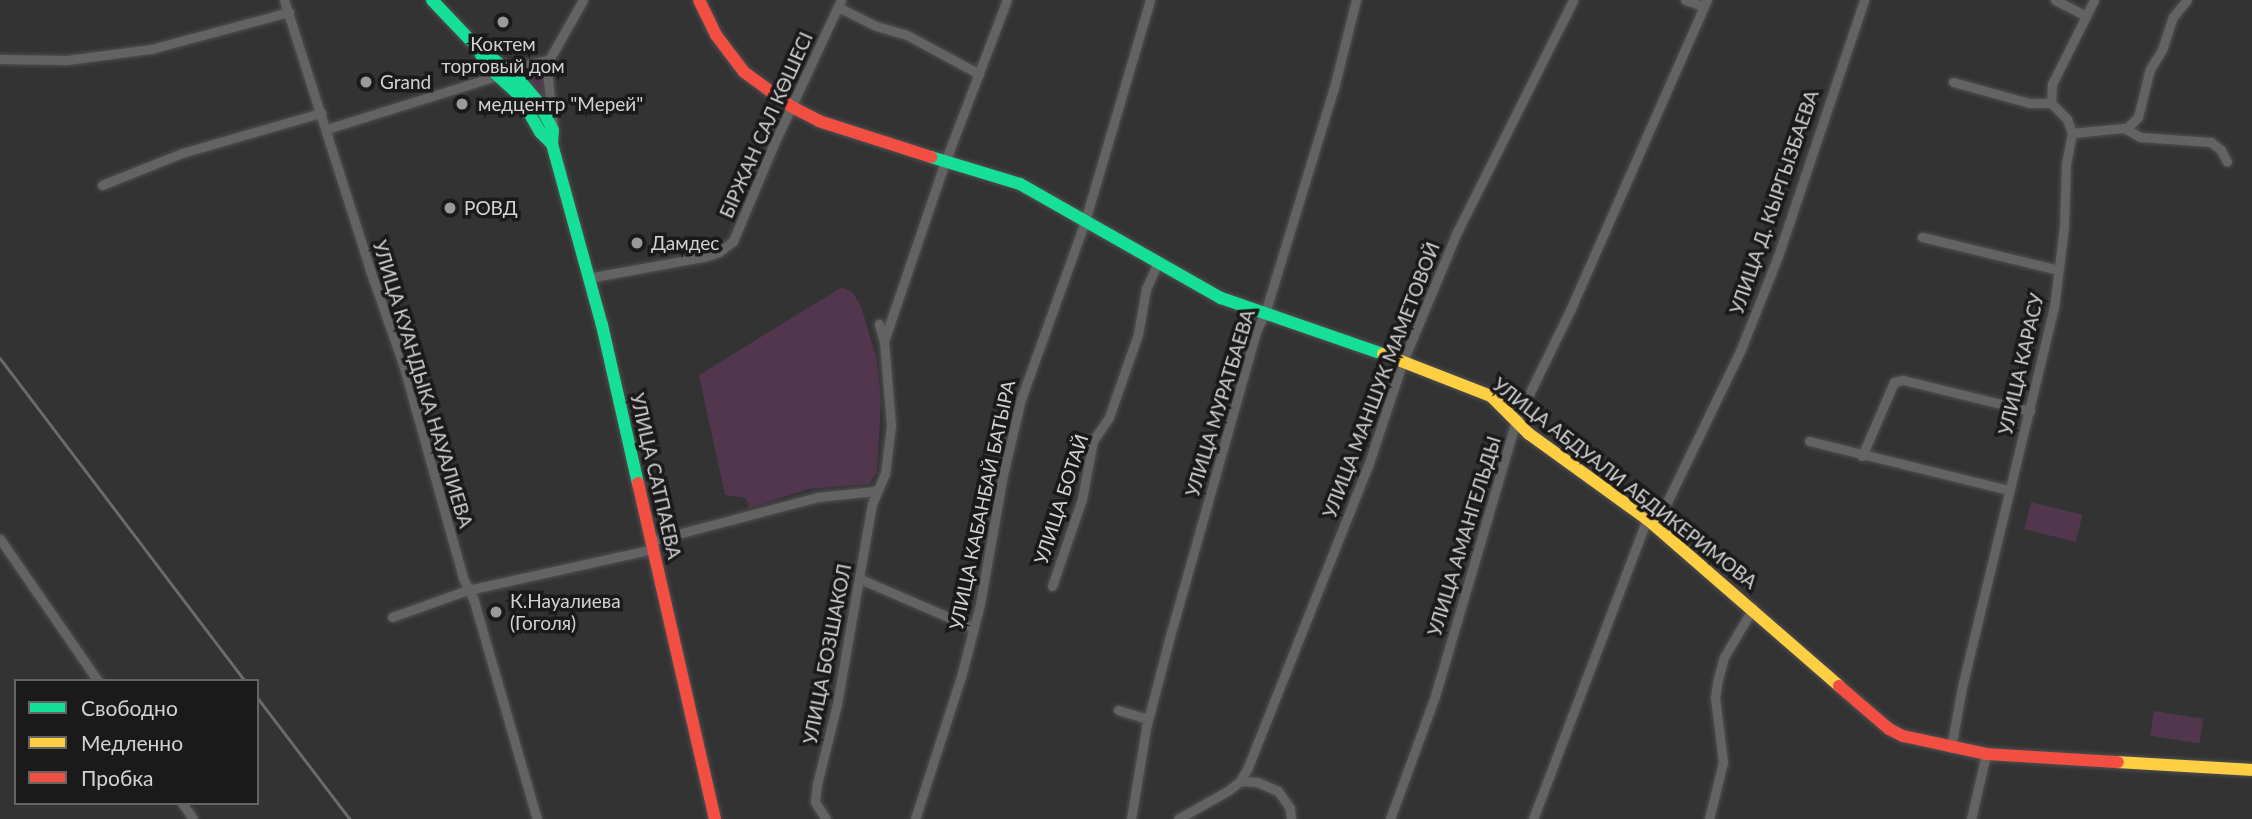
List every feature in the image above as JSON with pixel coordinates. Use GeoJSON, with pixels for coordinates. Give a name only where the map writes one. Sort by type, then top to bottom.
{"type":"FeatureCollection","features":[{"type":"Feature","properties":{"kind":"street","name":"УЛИЦА КУАНДЫКА НАУАЛИЕВА"},"geometry":{"type":"LineString","coordinates":[[284,0],[370,270],[403,364],[537,819]]}},
{"type":"Feature","properties":{"kind":"street","name":"УЛИЦА САТПАЕВА"},"geometry":{"type":"LineString","coordinates":[[432,0],[539,103],[553,130],[552,144],[602,325],[715,819]]}},
{"type":"Feature","properties":{"kind":"street"},"geometry":{"type":"LineString","coordinates":[[553,130],[549,60],[583,0]]}},
{"type":"Feature","properties":{"kind":"street","name":"УЛИЦА АБДУАЛИ АБДИКЕРИМОВА"},"geometry":{"type":"LineString","coordinates":[[699,0],[716,34],[744,72],[792,107],[819,121],[1029,188],[1220,298],[1403,361],[1490,396],[1529,435],[1651,523],[1753,608],[1889,729],[1920,742],[1986,754],[2252,770]]}},
{"type":"Feature","properties":{"kind":"street"},"geometry":{"type":"LineString","coordinates":[[884,342],[1006,0]]}},
{"type":"Feature","properties":{"kind":"street","name":"УЛИЦА КАБАНБАЙ БАТЫРА"},"geometry":{"type":"LineString","coordinates":[[915,819],[974,628],[1021,399],[1085,221],[1150,0]]}},
{"type":"Feature","properties":{"kind":"street","name":"УЛИЦА МУРАТБАЕВА"},"geometry":{"type":"LineString","coordinates":[[1131,819],[1148,719],[1257,328],[1265,313],[1334,88],[1356,0]]}},
{"type":"Feature","properties":{"kind":"street","name":"УЛИЦА МАНШУК МАМЕТОВОЙ"},"geometry":{"type":"LineString","coordinates":[[1240,781],[1269,716],[1368,466],[1403,361],[1463,220],[1573,0]]}},
{"type":"Feature","properties":{"kind":"street"},"geometry":{"type":"LineString","coordinates":[[1685,0],[1705,3]]}},
{"type":"Feature","properties":{"kind":"street","name":"УЛИЦА Д. КЫРГЫЗБАЕВА"},"geometry":{"type":"LineString","coordinates":[[1533,819],[1651,523],[1741,349],[1773,268],[1864,0]]}},
{"type":"Feature","properties":{"kind":"street"},"geometry":{"type":"LineString","coordinates":[[2055,0],[2086,16]]}},
{"type":"Feature","properties":{"kind":"street"},"geometry":{"type":"LineString","coordinates":[[2051,103],[2052,84],[2094,0]]}},
{"type":"Feature","properties":{"kind":"street"},"geometry":{"type":"LineString","coordinates":[[2126,129],[2138,117],[2150,69],[2162,50],[2173,17],[2187,0]]}},
{"type":"Feature","properties":{"kind":"street","name":"УЛИЦА АМАНГЕЛЬДЫ"},"geometry":{"type":"LineString","coordinates":[[1390,819],[1435,696],[1517,421],[1571,308],[1705,3]]}},
{"type":"Feature","properties":{"kind":"street"},"geometry":{"type":"LineString","coordinates":[[839,4],[876,26],[907,35],[979,74]]}},
{"type":"Feature","properties":{"kind":"street","name":"БІРЖАН САЛ КӨШЕСІ"},"geometry":{"type":"LineString","coordinates":[[588,278],[704,257],[727,247],[733,241],[839,4]]}},
{"type":"Feature","properties":{"kind":"street"},"geometry":{"type":"LineString","coordinates":[[0,58],[67,60],[151,50],[289,12]]}},
{"type":"Feature","properties":{"kind":"street"},"geometry":{"type":"LineString","coordinates":[[327,129],[503,71],[549,60]]}},
{"type":"Feature","properties":{"kind":"street","name":"УЛИЦА САТПАЕВА"},"geometry":{"type":"LineString","coordinates":[[503,71],[540,132],[552,144]]}},
{"type":"Feature","properties":{"kind":"street"},"geometry":{"type":"LineString","coordinates":[[1953,82],[2029,103],[2051,103],[2067,119],[2072,133],[2105,127],[2126,129],[2140,137],[2211,142],[2221,150],[2227,162]]}},
{"type":"Feature","properties":{"kind":"street"},"geometry":{"type":"LineString","coordinates":[[102,185],[182,153],[321,113]]}},
{"type":"Feature","properties":{"kind":"street","name":"УЛИЦА КАРАСУ"},"geometry":{"type":"LineString","coordinates":[[1951,748],[1962,687],[2054,309],[2066,207],[2066,164],[2072,133]]}},
{"type":"Feature","properties":{"kind":"street"},"geometry":{"type":"LineString","coordinates":[[1922,237],[2058,270]]}},
{"type":"Feature","properties":{"kind":"street","name":"УЛИЦА БОТАЙ"},"geometry":{"type":"LineString","coordinates":[[1052,586],[1082,499],[1093,441],[1109,418],[1138,334],[1146,289],[1157,264]]}},
{"type":"Feature","properties":{"kind":"street"},"geometry":{"type":"LineString","coordinates":[[879,324],[884,342]]}},
{"type":"Feature","properties":{"kind":"street","name":"УЛИЦА БОЗШАКОЛ"},"geometry":{"type":"LineString","coordinates":[[826,819],[815,802],[817,784],[837,704],[875,491],[885,474],[891,425],[884,342]]}},
{"type":"Feature","properties":{"kind":"street"},"geometry":{"type":"LineString","coordinates":[[1863,456],[1894,382],[1903,380],[2030,411]]}},
{"type":"Feature","properties":{"kind":"street"},"geometry":{"type":"LineString","coordinates":[[1809,441],[2009,490]]}},
{"type":"Feature","properties":{"kind":"street"},"geometry":{"type":"LineString","coordinates":[[393,617],[468,590],[652,545],[817,497],[875,491]]}},
{"type":"Feature","properties":{"kind":"street"},"geometry":{"type":"LineString","coordinates":[[0,539],[97,679]]}},
{"type":"Feature","properties":{"kind":"street"},"geometry":{"type":"LineString","coordinates":[[860,579],[974,628]]}},
{"type":"Feature","properties":{"kind":"street"},"geometry":{"type":"LineString","coordinates":[[1709,819],[1723,762],[1716,697],[1718,679],[1724,657],[1753,608]]}},
{"type":"Feature","properties":{"kind":"street"},"geometry":{"type":"LineString","coordinates":[[1118,710],[1148,719]]}},
{"type":"Feature","properties":{"kind":"street"},"geometry":{"type":"LineString","coordinates":[[1971,819],[1986,754]]}},
{"type":"Feature","properties":{"kind":"street"},"geometry":{"type":"LineString","coordinates":[[1178,819],[1240,781],[1257,782],[1278,790],[1290,808],[1291,819]]}},
{"type":"Feature","properties":{"kind":"shaded area"},"geometry":{"type":"Polygon","coordinates":[[[540,63],[551,70],[555,82],[550,94],[539,101],[518,72],[522,67],[540,63]]]}},
{"type":"Feature","properties":{"kind":"shaded area"},"geometry":{"type":"Polygon","coordinates":[[[842,287],[853,293],[861,306],[877,360],[881,401],[877,472],[869,484],[809,489],[749,508],[746,498],[725,495],[699,375],[842,287]]]}},
{"type":"Feature","properties":{"kind":"shaded area"},"geometry":{"type":"Polygon","coordinates":[[[2031,502],[2082,515],[2076,542],[2024,529],[2031,502]]]}},
{"type":"Feature","properties":{"kind":"shaded area"},"geometry":{"type":"Polygon","coordinates":[[[2154,711],[2203,719],[2199,744],[2150,736],[2154,711]]]}},
{"type":"Feature","properties":{"kind":"railway"},"geometry":{"type":"LineString","coordinates":[[0,358],[243,679]]}},
{"type":"Feature","properties":{"kind":"railway"},"geometry":{"type":"LineString","coordinates":[[259,700],[350,819]]}},
{"type":"Feature","properties":{"kind":"traffic: fast"},"geometry":{"type":"LineString","coordinates":[[432,0],[469,39],[520,81],[539,103],[553,130],[552,144],[602,325],[638,483]]}},
{"type":"Feature","properties":{"kind":"traffic: fast"},"geometry":{"type":"LineString","coordinates":[[478,47],[485,64],[519,95],[540,132],[552,144]]}},
{"type":"Feature","properties":{"kind":"traffic: fast"},"geometry":{"type":"LineString","coordinates":[[931,157],[1020,184],[1221,298],[1383,354]]}},
{"type":"Feature","properties":{"kind":"traffic: slow"},"geometry":{"type":"LineString","coordinates":[[1383,354],[1491,396],[1529,434],[1647,519],[1839,686]]}},
{"type":"Feature","properties":{"kind":"traffic: slow"},"geometry":{"type":"LineString","coordinates":[[2118,762],[2252,770]]}},
{"type":"Feature","properties":{"kind":"traffic: jam"},"geometry":{"type":"LineString","coordinates":[[699,0],[716,35],[744,72],[792,107],[819,121],[931,157]]}},
{"type":"Feature","properties":{"kind":"traffic: jam"},"geometry":{"type":"LineString","coordinates":[[638,483],[715,819]]}},
{"type":"Feature","properties":{"kind":"traffic: jam"},"geometry":{"type":"LineString","coordinates":[[1839,686],[1889,729],[1903,736],[1986,754],[2118,762]]}},
{"type":"Feature","properties":{"kind":"place","name":"Коктем торговый дом"},"geometry":{"type":"Point","coordinates":[503,22]}},
{"type":"Feature","properties":{"kind":"place","name":"Grand"},"geometry":{"type":"Point","coordinates":[366,82]}},
{"type":"Feature","properties":{"kind":"place","name":"медцентр \"Мерей\""},"geometry":{"type":"Point","coordinates":[462,104]}},
{"type":"Feature","properties":{"kind":"place","name":"РОВД"},"geometry":{"type":"Point","coordinates":[450,208]}},
{"type":"Feature","properties":{"kind":"place","name":"Дамдес"},"geometry":{"type":"Point","coordinates":[637,243]}},
{"type":"Feature","properties":{"kind":"place","name":"К.Науалиева (Гоголя)"},"geometry":{"type":"Point","coordinates":[496,612]}}]}
